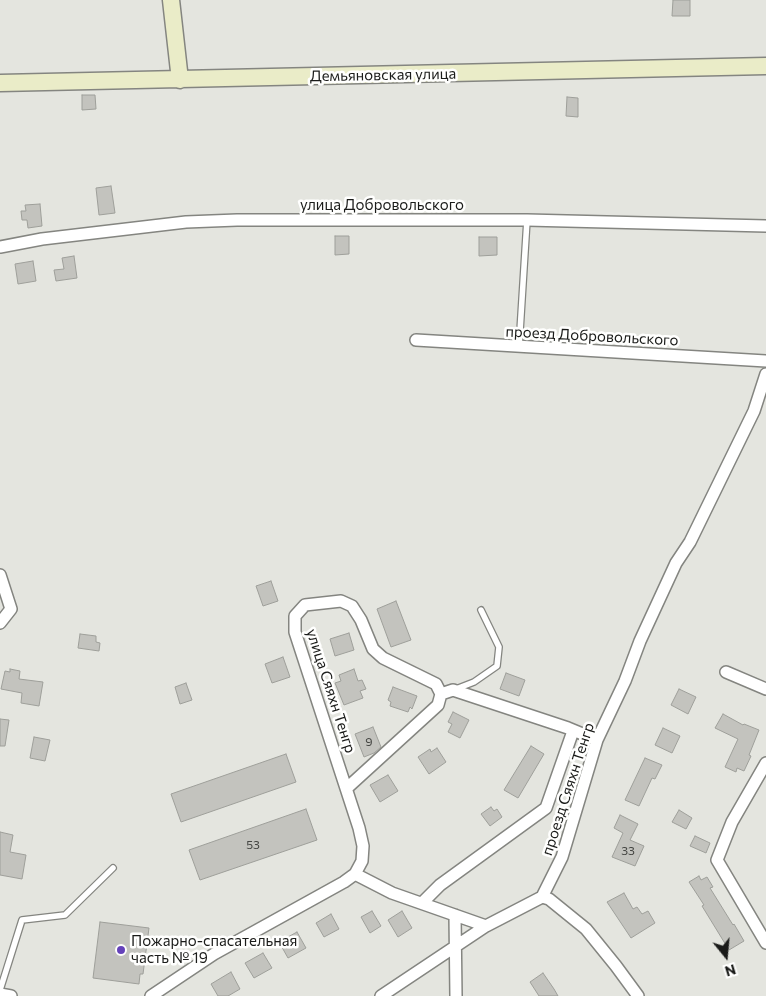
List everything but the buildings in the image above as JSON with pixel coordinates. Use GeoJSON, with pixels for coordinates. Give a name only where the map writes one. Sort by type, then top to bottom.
{"type":"FeatureCollection","features":[{"type":"Feature","properties":{"kind":"street"},"geometry":{"type":"LineString","coordinates":[[172,0],[180,80]]}},
{"type":"Feature","properties":{"kind":"street","name":"Демьяновская улица"},"geometry":{"type":"LineString","coordinates":[[0,83],[766,66]]}},
{"type":"Feature","properties":{"kind":"street","name":"улица Добровольского"},"geometry":{"type":"LineString","coordinates":[[0,247],[42,239],[186,222],[237,220],[526,220],[766,226]]}},
{"type":"Feature","properties":{"kind":"street","name":"проезд Добровольского"},"geometry":{"type":"LineString","coordinates":[[416,340],[766,361]]}},
{"type":"Feature","properties":{"kind":"street","name":"проезд Сяяхн Тенгр"},"geometry":{"type":"LineString","coordinates":[[542,897],[562,857],[597,740],[625,681],[640,641],[676,563],[690,542],[754,410],[766,374]]}},
{"type":"Feature","properties":{"kind":"street"},"geometry":{"type":"LineString","coordinates":[[0,575],[11,609],[0,623]]}},
{"type":"Feature","properties":{"kind":"street","name":"улица Сяяхн Тенгр"},"geometry":{"type":"LineString","coordinates":[[347,788],[438,705],[441,694],[436,684],[383,658],[373,649],[361,620],[352,606],[341,601],[305,605],[295,616],[295,632],[359,828],[363,846],[362,860],[355,874]]}},
{"type":"Feature","properties":{"kind":"street"},"geometry":{"type":"LineString","coordinates":[[726,672],[766,689]]}},
{"type":"Feature","properties":{"kind":"street"},"geometry":{"type":"LineString","coordinates":[[441,694],[453,690],[568,728],[597,740]]}},
{"type":"Feature","properties":{"kind":"street"},"geometry":{"type":"LineString","coordinates":[[422,903],[440,885],[546,808],[573,731]]}},
{"type":"Feature","properties":{"kind":"street"},"geometry":{"type":"LineString","coordinates":[[766,763],[732,822],[717,860],[766,943]]}},
{"type":"Feature","properties":{"kind":"street"},"geometry":{"type":"LineString","coordinates":[[151,996],[214,954],[344,882],[355,874],[392,892],[486,926]]}},
{"type":"Feature","properties":{"kind":"street"},"geometry":{"type":"LineString","coordinates":[[381,996],[486,926],[542,897],[549,899],[586,929],[638,996]]}},
{"type":"Feature","properties":{"kind":"street"},"geometry":{"type":"LineString","coordinates":[[455,915],[456,996]]}},
{"type":"Feature","properties":{"kind":"street"},"geometry":{"type":"LineString","coordinates":[[0,992],[11,996]]}},
{"type":"Feature","properties":{"kind":"lane"},"geometry":{"type":"LineString","coordinates":[[519,347],[526,220]]}},
{"type":"Feature","properties":{"kind":"lane"},"geometry":{"type":"LineString","coordinates":[[453,690],[474,682],[497,666],[498,646],[481,610]]}},
{"type":"Feature","properties":{"kind":"lane"},"geometry":{"type":"LineString","coordinates":[[0,992],[22,920],[64,915],[113,868]]}},
{"type":"Feature","properties":{"kind":"place","name":"Пожарно-спасательная часть № 19"},"geometry":{"type":"Point","coordinates":[121,950]}}]}
